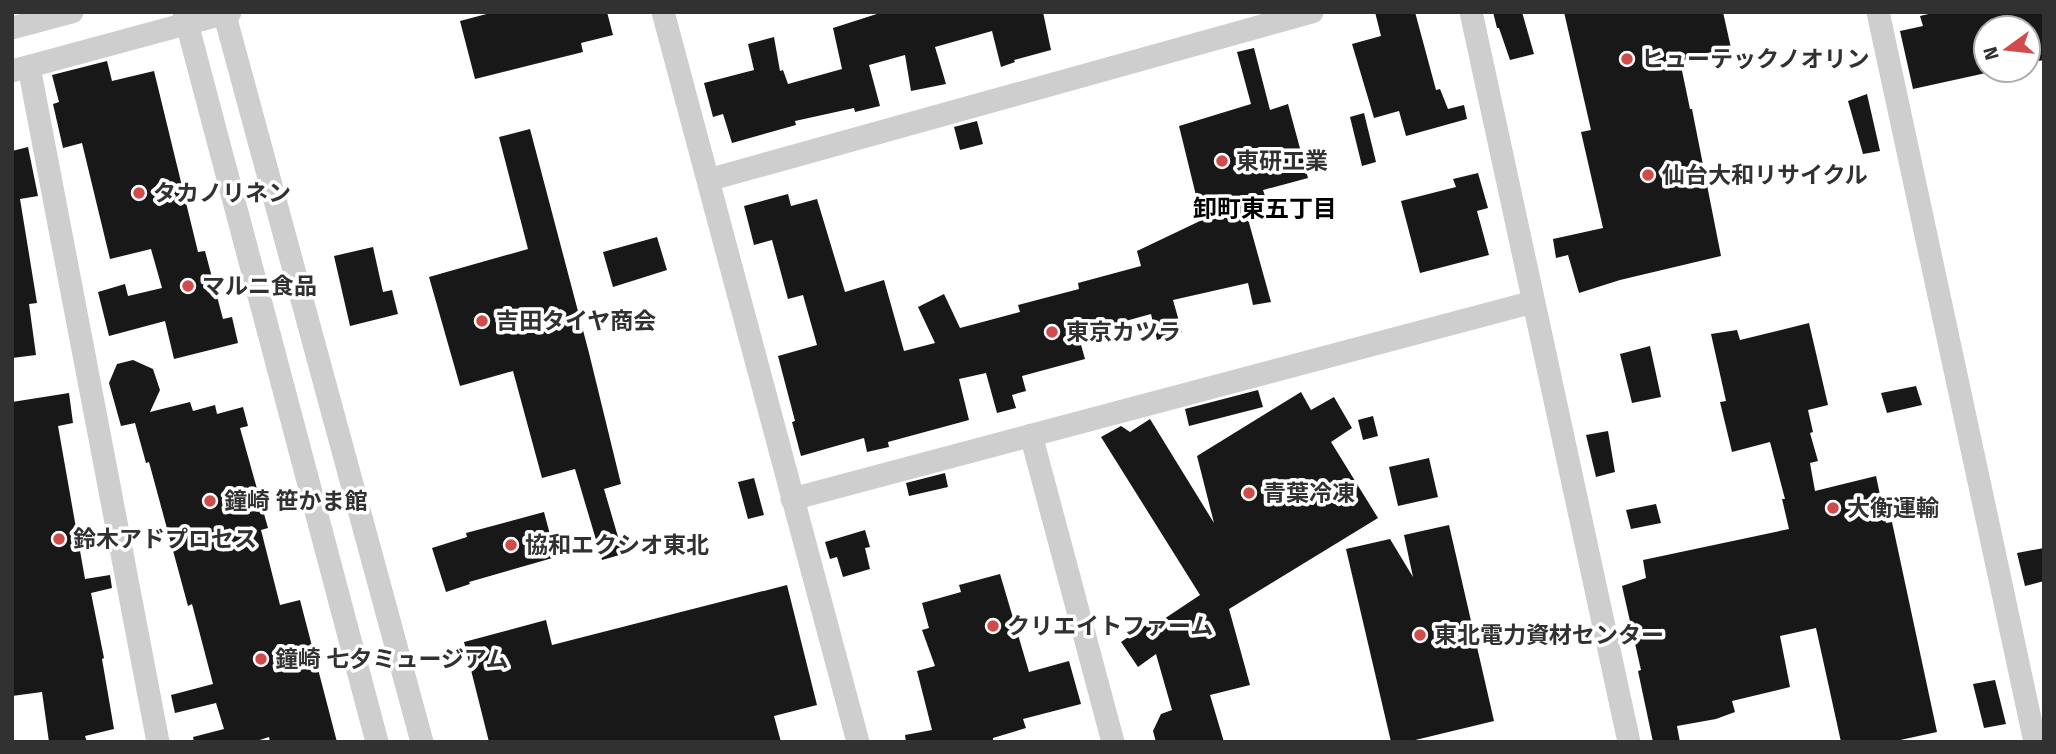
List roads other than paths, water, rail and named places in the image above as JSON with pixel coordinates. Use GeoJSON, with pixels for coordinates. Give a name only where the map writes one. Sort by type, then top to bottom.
{"type":"FeatureCollection","features":[{"type":"Feature","properties":{"kind":"street"},"geometry":{"type":"LineString","coordinates":[[12,28],[72,12]]}},
{"type":"Feature","properties":{"kind":"street"},"geometry":{"type":"LineString","coordinates":[[663,12],[858,742]]}},
{"type":"Feature","properties":{"kind":"street"},"geometry":{"type":"LineString","coordinates":[[708,180],[1312,12]]}},
{"type":"Feature","properties":{"kind":"street"},"geometry":{"type":"LineString","coordinates":[[1471,12],[1629,742]]}},
{"type":"Feature","properties":{"kind":"street"},"geometry":{"type":"LineString","coordinates":[[1878,12],[2035,742]]}},
{"type":"Feature","properties":{"kind":"street"},"geometry":{"type":"LineString","coordinates":[[158,742],[21,69],[186,18],[226,13],[422,742]]}},
{"type":"Feature","properties":{"kind":"street"},"geometry":{"type":"LineString","coordinates":[[186,18],[377,742]]}},
{"type":"Feature","properties":{"kind":"street"},"geometry":{"type":"LineString","coordinates":[[792,499],[1533,302]]}},
{"type":"Feature","properties":{"kind":"street"},"geometry":{"type":"LineString","coordinates":[[1031,435],[1113,742]]}},
{"type":"Feature","properties":{"kind":"place","name":"ヒューテックノオリン"},"geometry":{"type":"Point","coordinates":[1627,59]}},
{"type":"Feature","properties":{"kind":"place","name":"東研工業"},"geometry":{"type":"Point","coordinates":[1222,161]}},
{"type":"Feature","properties":{"kind":"place","name":"仙台大和リサイクル"},"geometry":{"type":"Point","coordinates":[1648,175]}},
{"type":"Feature","properties":{"kind":"place","name":"タカノリネン"},"geometry":{"type":"Point","coordinates":[139,193]}},
{"type":"Feature","properties":{"kind":"place","name":"マルニ食品"},"geometry":{"type":"Point","coordinates":[188,286]}},
{"type":"Feature","properties":{"kind":"place","name":"吉田タイヤ商会"},"geometry":{"type":"Point","coordinates":[482,321]}},
{"type":"Feature","properties":{"kind":"place","name":"東京カツラ"},"geometry":{"type":"Point","coordinates":[1052,332]}},
{"type":"Feature","properties":{"kind":"place","name":"青葉冷凍"},"geometry":{"type":"Point","coordinates":[1249,493]}},
{"type":"Feature","properties":{"kind":"place","name":"鐘崎 笹かま館"},"geometry":{"type":"Point","coordinates":[210,501]}},
{"type":"Feature","properties":{"kind":"place","name":"大衡運輸"},"geometry":{"type":"Point","coordinates":[1833,508]}},
{"type":"Feature","properties":{"kind":"place","name":"鈴木アドプロセス"},"geometry":{"type":"Point","coordinates":[59,539]}},
{"type":"Feature","properties":{"kind":"place","name":"協和エクシオ東北"},"geometry":{"type":"Point","coordinates":[511,545]}},
{"type":"Feature","properties":{"kind":"place","name":"クリエイトファーム"},"geometry":{"type":"Point","coordinates":[993,626]}},
{"type":"Feature","properties":{"kind":"place","name":"東北電力資材センター"},"geometry":{"type":"Point","coordinates":[1420,635]}},
{"type":"Feature","properties":{"kind":"place","name":"鐘崎 七夕ミュージアム"},"geometry":{"type":"Point","coordinates":[261,659]}},
{"type":"Feature","properties":{"kind":"district","name":"卸町東五丁目"},"geometry":{"type":"Point","coordinates":[1265,209]}}]}
